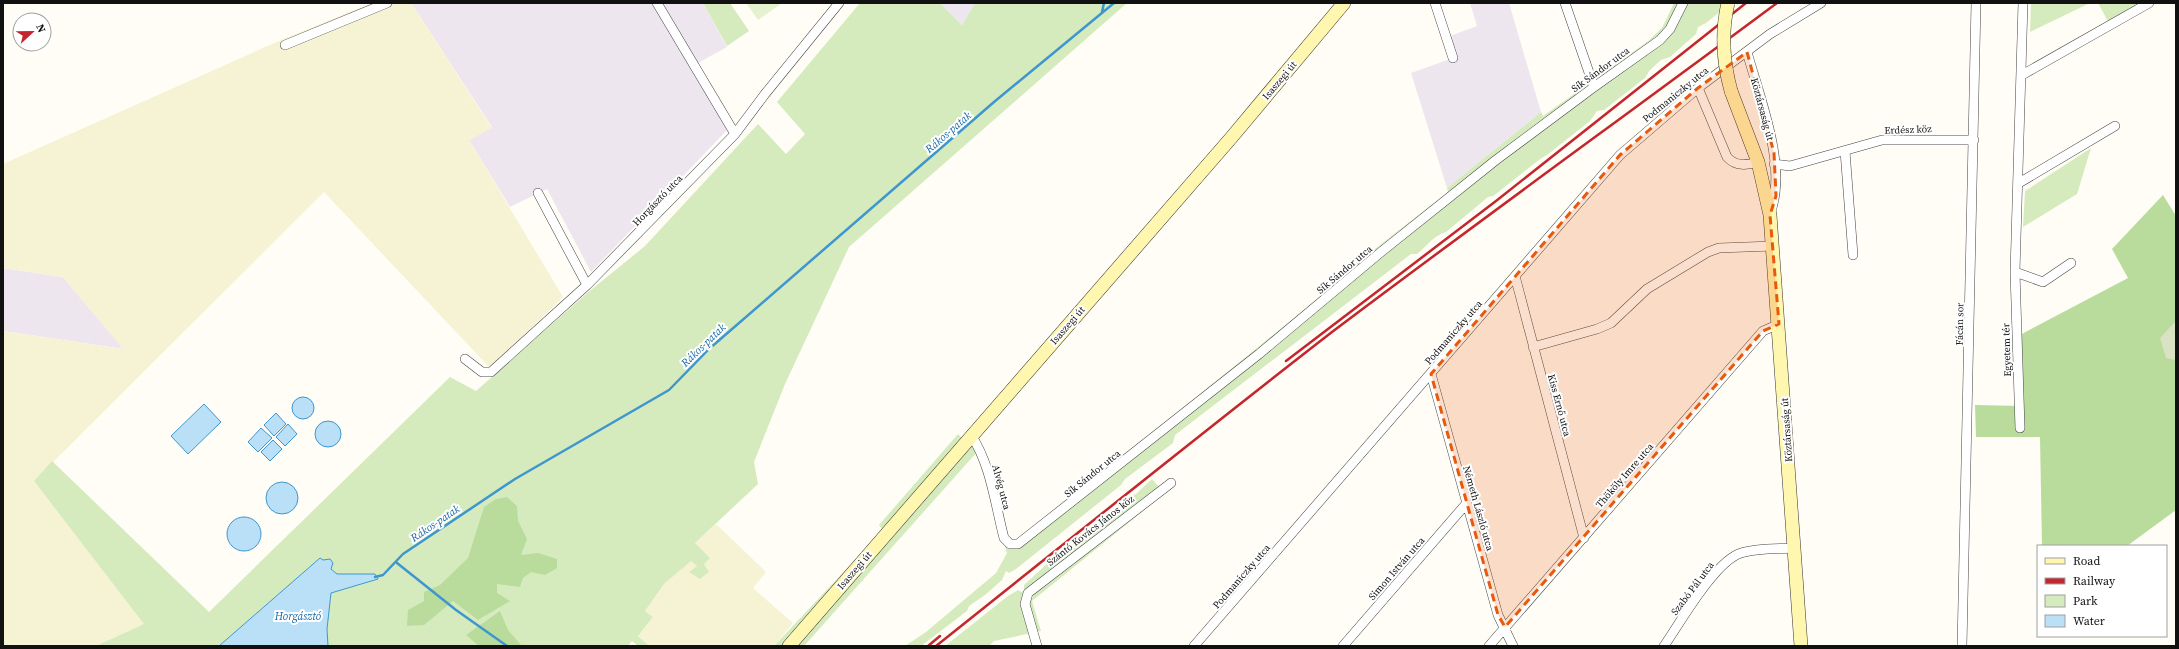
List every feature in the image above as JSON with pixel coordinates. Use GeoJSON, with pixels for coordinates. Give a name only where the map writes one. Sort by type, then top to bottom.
{"type":"FeatureCollection","features":[{"type":"Feature","properties":{"kind":"main road","name":"Isaszegi út"},"geometry":{"type":"LineString","coordinates":[[789,646],[970,435],[1231,138],[1344,3]]}},
{"type":"Feature","properties":{"kind":"main road","name":"Köztársaság út"},"geometry":{"type":"LineString","coordinates":[[1728,3],[1724,49],[1731,91],[1758,162],[1770,215],[1801,646]]}},
{"type":"Feature","properties":{"kind":"street"},"geometry":{"type":"LineString","coordinates":[[284,45],[387,3]]}},
{"type":"Feature","properties":{"kind":"street"},"geometry":{"type":"LineString","coordinates":[[657,3],[735,134]]}},
{"type":"Feature","properties":{"kind":"street","name":"Horgásztó utca"},"geometry":{"type":"LineString","coordinates":[[465,360],[482,372],[491,372],[587,285],[735,134],[765,94],[839,3]]}},
{"type":"Feature","properties":{"kind":"street"},"geometry":{"type":"LineString","coordinates":[[1435,3],[1453,58]]}},
{"type":"Feature","properties":{"kind":"street"},"geometry":{"type":"LineString","coordinates":[[1566,3],[1594,87]]}},
{"type":"Feature","properties":{"kind":"street","name":"Sík Sándor utca"},"geometry":{"type":"LineString","coordinates":[[1012,545],[1020,543],[1043,526],[1259,354],[1381,252],[1594,87],[1667,34],[1683,3]]}},
{"type":"Feature","properties":{"kind":"street","name":"Podmaniczky utca"},"geometry":{"type":"LineString","coordinates":[[1194,646],[1620,155],[1698,88],[1770,34],[1821,3]]}},
{"type":"Feature","properties":{"kind":"street","name":"Fácán sor"},"geometry":{"type":"LineString","coordinates":[[1962,646],[1976,3]]}},
{"type":"Feature","properties":{"kind":"street","name":"Egyetem tér"},"geometry":{"type":"LineString","coordinates":[[2020,428],[2015,272],[2023,3]]}},
{"type":"Feature","properties":{"kind":"street"},"geometry":{"type":"LineString","coordinates":[[2022,74],[2150,3]]}},
{"type":"Feature","properties":{"kind":"street","name":"Köztársaság út"},"geometry":{"type":"LineString","coordinates":[[1747,52],[1768,128],[1774,164],[1776,196],[1770,215]]}},
{"type":"Feature","properties":{"kind":"street"},"geometry":{"type":"LineString","coordinates":[[1698,88],[1727,157],[1732,162],[1740,165],[1758,162]]}},
{"type":"Feature","properties":{"kind":"street"},"geometry":{"type":"LineString","coordinates":[[2018,183],[2115,126]]}},
{"type":"Feature","properties":{"kind":"street","name":"Erdész köz"},"geometry":{"type":"LineString","coordinates":[[1774,164],[1790,166],[1872,143],[1892,139],[1974,140]]}},
{"type":"Feature","properties":{"kind":"street"},"geometry":{"type":"LineString","coordinates":[[1845,151],[1853,255]]}},
{"type":"Feature","properties":{"kind":"street"},"geometry":{"type":"LineString","coordinates":[[538,193],[587,285]]}},
{"type":"Feature","properties":{"kind":"street"},"geometry":{"type":"LineString","coordinates":[[1533,347],[1597,329],[1610,323],[1647,288],[1708,252],[1719,248],[1773,246]]}},
{"type":"Feature","properties":{"kind":"street"},"geometry":{"type":"LineString","coordinates":[[2015,272],[2043,282],[2071,264]]}},
{"type":"Feature","properties":{"kind":"street","name":"Kiss Ernő utca"},"geometry":{"type":"LineString","coordinates":[[1515,276],[1584,538]]}},
{"type":"Feature","properties":{"kind":"street","name":"Thököly Imre utca"},"geometry":{"type":"LineString","coordinates":[[1489,646],[1763,331],[1779,324]]}},
{"type":"Feature","properties":{"kind":"street","name":"Németh László utca"},"geometry":{"type":"LineString","coordinates":[[1431,374],[1498,615],[1513,646]]}},
{"type":"Feature","properties":{"kind":"street","name":"Alvég utca"},"geometry":{"type":"LineString","coordinates":[[970,435],[977,445],[984,462],[1004,538],[1012,545]]}},
{"type":"Feature","properties":{"kind":"street","name":"Szántó Kovács János köz"},"geometry":{"type":"LineString","coordinates":[[1037,646],[1025,604],[1026,598],[1034,587],[1171,483]]}},
{"type":"Feature","properties":{"kind":"street","name":"Simon István utca"},"geometry":{"type":"LineString","coordinates":[[1343,646],[1466,504]]}},
{"type":"Feature","properties":{"kind":"street","name":"Szabó Pál utca"},"geometry":{"type":"LineString","coordinates":[[1664,646],[1708,583],[1731,559],[1746,552],[1794,548]]}},
{"type":"Feature","properties":{"kind":"highlighted area"},"geometry":{"type":"Polygon","coordinates":[[[1747,52],[1774,153],[1776,196],[1770,215],[1779,324],[1763,331],[1505,627],[1498,615],[1431,374],[1620,155],[1698,88],[1747,52]]]}},
{"type":"Feature","properties":{"kind":"shaded area"},"geometry":{"type":"Polygon","coordinates":[[[372,3],[411,3],[492,128],[469,140],[563,297],[490,368],[324,192],[34,481],[145,624],[96,646],[3,646],[3,331],[123,349],[63,277],[3,268],[3,164],[281,40],[372,3]]]}},
{"type":"Feature","properties":{"kind":"shaded area"},"geometry":{"type":"Polygon","coordinates":[[[411,3],[703,3],[727,47],[698,63],[729,128],[591,272],[547,189],[510,207],[469,140],[492,127],[411,3]]]}},
{"type":"Feature","properties":{"kind":"shaded area"},"geometry":{"type":"Polygon","coordinates":[[[940,3],[975,3],[962,25],[940,3]]]}},
{"type":"Feature","properties":{"kind":"shaded area"},"geometry":{"type":"Polygon","coordinates":[[[1470,3],[1509,3],[1541,112],[1447,188],[1411,73],[1453,58],[1450,36],[1477,26],[1470,3]]]}},
{"type":"Feature","properties":{"kind":"shaded area"},"geometry":{"type":"Polygon","coordinates":[[[3,268],[63,277],[124,349],[3,331],[3,268]]]}},
{"type":"Feature","properties":{"kind":"shaded area"},"geometry":{"type":"Polygon","coordinates":[[[716,524],[766,572],[753,588],[793,623],[774,646],[649,646],[638,636],[653,617],[645,611],[664,584],[691,560],[697,566],[689,572],[710,558],[694,543],[716,524]]]}},
{"type":"Feature","properties":{"kind":"green space"},"geometry":{"type":"Polygon","coordinates":[[[703,3],[730,3],[749,31],[727,46],[703,3]]]}},
{"type":"Feature","properties":{"kind":"green space"},"geometry":{"type":"Polygon","coordinates":[[[746,3],[782,3],[758,20],[746,3]]]}},
{"type":"Feature","properties":{"kind":"green space"},"geometry":{"type":"Polygon","coordinates":[[[860,3],[940,3],[962,25],[975,3],[1127,3],[849,247],[785,384],[754,462],[758,484],[695,543],[710,558],[704,564],[709,572],[700,579],[689,572],[697,566],[691,561],[664,584],[645,611],[653,617],[638,636],[649,646],[638,646],[632,641],[628,646],[328,646],[327,629],[330,593],[378,579],[375,574],[337,574],[320,558],[219,646],[96,646],[144,624],[34,481],[52,461],[209,612],[450,377],[476,391],[586,294],[645,246],[758,124],[786,154],[805,134],[777,102],[860,3]]]}},
{"type":"Feature","properties":{"kind":"green space"},"geometry":{"type":"Polygon","coordinates":[[[1674,3],[1731,3],[1706,23],[1698,27],[1696,34],[1670,57],[1661,60],[1650,70],[1645,78],[1604,110],[1597,111],[1590,121],[1547,155],[1493,196],[1488,197],[1417,254],[1411,254],[1175,435],[1173,443],[1125,479],[1121,485],[1016,569],[1009,573],[1006,571],[1002,580],[985,595],[969,606],[967,611],[921,646],[905,646],[926,632],[996,573],[1007,553],[1005,547],[1023,537],[1330,289],[1330,284],[1448,192],[1447,188],[1541,112],[1543,116],[1647,42],[1662,28],[1674,3]]]}},
{"type":"Feature","properties":{"kind":"green space"},"geometry":{"type":"Polygon","coordinates":[[[2031,3],[2090,3],[2030,32],[2031,3]]]}},
{"type":"Feature","properties":{"kind":"green space"},"geometry":{"type":"Polygon","coordinates":[[[2098,3],[2146,3],[2110,25],[2098,3]]]}},
{"type":"Feature","properties":{"kind":"green space"},"geometry":{"type":"Polygon","coordinates":[[[2091,148],[2077,194],[2023,227],[2025,191],[2091,148]]]}},
{"type":"Feature","properties":{"kind":"green space"},"geometry":{"type":"Polygon","coordinates":[[[2163,195],[2176,216],[2176,510],[2128,545],[2042,545],[2040,437],[1976,437],[1975,405],[2021,406],[2018,336],[2128,278],[2112,249],[2163,195]]]}},
{"type":"Feature","properties":{"kind":"green space"},"geometry":{"type":"Polygon","coordinates":[[[2176,321],[2176,360],[2166,358],[2160,338],[2176,321]]]}},
{"type":"Feature","properties":{"kind":"green space"},"geometry":{"type":"Polygon","coordinates":[[[958,434],[977,452],[804,646],[774,646],[883,530],[879,525],[958,434]]]}},
{"type":"Feature","properties":{"kind":"green space"},"geometry":{"type":"Polygon","coordinates":[[[1152,479],[1160,488],[1171,480],[1174,486],[1032,601],[1041,631],[994,641],[989,646],[945,646],[1008,596],[1018,590],[1021,592],[1024,591],[1024,585],[1048,563],[1136,494],[1152,479]]]}},
{"type":"Feature","properties":{"kind":"green space"},"geometry":{"type":"Polygon","coordinates":[[[507,497],[517,506],[518,521],[527,539],[521,555],[538,553],[557,559],[557,568],[545,575],[531,572],[523,578],[520,587],[497,584],[497,593],[510,601],[478,620],[453,601],[424,625],[407,626],[408,610],[424,601],[424,592],[440,585],[468,558],[484,507],[496,499],[507,497]]]}},
{"type":"Feature","properties":{"kind":"green space"},"geometry":{"type":"Polygon","coordinates":[[[500,611],[508,630],[522,646],[479,646],[466,635],[500,611]]]}},
{"type":"Feature","properties":{"kind":"water"},"geometry":{"type":"Polygon","coordinates":[[[299,397],[307,397],[314,404],[314,412],[307,419],[299,419],[292,412],[292,404],[299,397]]]}},
{"type":"Feature","properties":{"kind":"water"},"geometry":{"type":"Polygon","coordinates":[[[204,404],[221,422],[188,454],[171,436],[204,404]]]}},
{"type":"Feature","properties":{"kind":"water"},"geometry":{"type":"Polygon","coordinates":[[[276,413],[286,424],[274,436],[264,425],[276,413]]]}},
{"type":"Feature","properties":{"kind":"water"},"geometry":{"type":"Polygon","coordinates":[[[328,421],[337,425],[341,434],[337,443],[328,447],[319,443],[315,434],[319,425],[328,421]]]}},
{"type":"Feature","properties":{"kind":"water"},"geometry":{"type":"Polygon","coordinates":[[[288,424],[297,434],[285,446],[276,437],[288,424]]]}},
{"type":"Feature","properties":{"kind":"water"},"geometry":{"type":"Polygon","coordinates":[[[261,428],[272,438],[258,452],[248,442],[261,428]]]}},
{"type":"Feature","properties":{"kind":"water"},"geometry":{"type":"Polygon","coordinates":[[[273,440],[282,449],[270,461],[261,452],[273,440]]]}},
{"type":"Feature","properties":{"kind":"water"},"geometry":{"type":"Polygon","coordinates":[[[279,482],[285,482],[294,486],[298,498],[294,510],[285,514],[279,514],[270,510],[266,501],[266,495],[270,486],[279,482]]]}},
{"type":"Feature","properties":{"kind":"water"},"geometry":{"type":"Polygon","coordinates":[[[244,517],[256,522],[261,534],[256,546],[244,551],[232,546],[227,534],[232,522],[244,517]]]}},
{"type":"Feature","properties":{"kind":"water","name":"Horgásztó"},"geometry":{"type":"Polygon","coordinates":[[[320,558],[323,560],[330,559],[333,563],[331,569],[337,574],[375,574],[378,579],[331,593],[327,629],[328,646],[219,646],[320,558]]]}},
{"type":"Feature","properties":{"kind":"waterway","name":"Rákos-patak"},"geometry":{"type":"LineString","coordinates":[[1102,12],[1104,3]]}},
{"type":"Feature","properties":{"kind":"waterway","name":"Rákos-patak"},"geometry":{"type":"LineString","coordinates":[[375,577],[383,575],[403,554],[515,479],[669,390],[709,349],[994,102],[1114,3]]}},
{"type":"Feature","properties":{"kind":"waterway"},"geometry":{"type":"LineString","coordinates":[[397,563],[456,610],[507,646]]}},
{"type":"Feature","properties":{"kind":"railway"},"geometry":{"type":"LineString","coordinates":[[1286,361],[1496,201],[1746,3]]}},
{"type":"Feature","properties":{"kind":"railway"},"geometry":{"type":"LineString","coordinates":[[936,646],[1332,332],[1777,3]]}},
{"type":"Feature","properties":{"kind":"railway"},"geometry":{"type":"LineString","coordinates":[[928,646],[940,636]]}}]}
